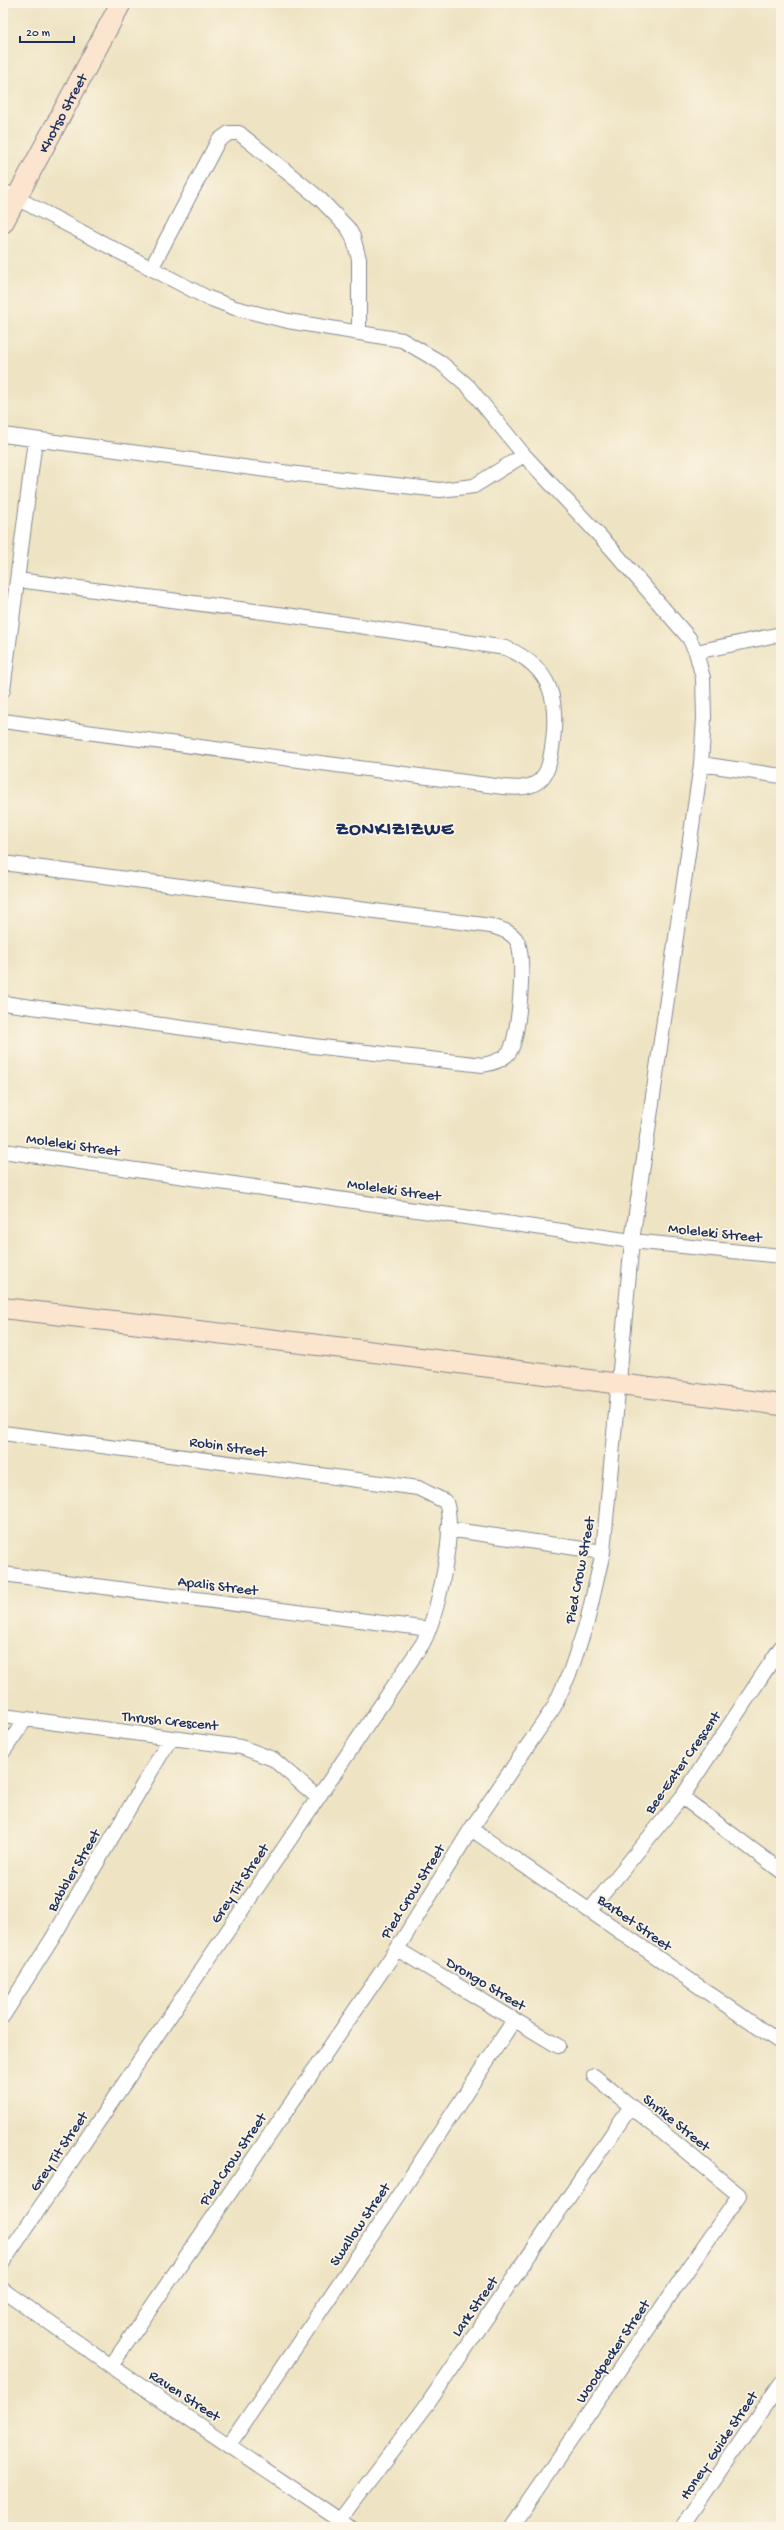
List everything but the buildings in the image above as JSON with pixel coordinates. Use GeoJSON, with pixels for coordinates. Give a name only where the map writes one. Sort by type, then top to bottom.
{"type":"FeatureCollection","features":[{"type":"Feature","properties":{"kind":"street","name":"Khotso Street"},"geometry":{"type":"LineString","coordinates":[[3,223],[10,195],[121,3]]}},
{"type":"Feature","properties":{"kind":"street"},"geometry":{"type":"LineString","coordinates":[[152,267],[218,141],[229,133],[239,133],[246,136],[320,199],[348,228],[354,241],[358,259],[359,332]]}},
{"type":"Feature","properties":{"kind":"street"},"geometry":{"type":"LineString","coordinates":[[10,195],[206,296],[235,308],[288,320],[402,340],[423,350],[454,372],[489,409],[524,455],[672,616],[696,652],[781,634]]}},
{"type":"Feature","properties":{"kind":"street"},"geometry":{"type":"LineString","coordinates":[[3,435],[297,474],[440,490],[474,486],[524,455]]}},
{"type":"Feature","properties":{"kind":"street"},"geometry":{"type":"LineString","coordinates":[[3,690],[35,440]]}},
{"type":"Feature","properties":{"kind":"street"},"geometry":{"type":"LineString","coordinates":[[3,721],[503,787],[521,788],[536,783],[546,773],[550,763],[556,726],[553,698],[543,674],[522,655],[506,648],[293,616],[18,580]]}},
{"type":"Feature","properties":{"kind":"street","name":"Pied Crow Street"},"geometry":{"type":"LineString","coordinates":[[111,2366],[397,1949],[471,1829],[563,1690],[587,1622],[603,1552],[617,1384],[632,1240],[701,764],[704,689],[696,652]]}},
{"type":"Feature","properties":{"kind":"street"},"geometry":{"type":"LineString","coordinates":[[701,764],[781,776]]}},
{"type":"Feature","properties":{"kind":"street"},"geometry":{"type":"LineString","coordinates":[[3,863],[491,926],[513,936],[518,942],[521,957],[513,1043],[502,1059],[483,1065],[313,1046],[3,1003]]}},
{"type":"Feature","properties":{"kind":"street","name":"Moleleki Street"},"geometry":{"type":"LineString","coordinates":[[3,1151],[632,1240],[781,1256]]}},
{"type":"Feature","properties":{"kind":"street"},"geometry":{"type":"LineString","coordinates":[[3,1308],[344,1348],[781,1405]]}},
{"type":"Feature","properties":{"kind":"street","name":"Robin Street"},"geometry":{"type":"LineString","coordinates":[[3,1433],[418,1488],[446,1502]]}},
{"type":"Feature","properties":{"kind":"street","name":"Grey Tit Street"},"geometry":{"type":"LineString","coordinates":[[3,2262],[317,1796],[358,1740],[429,1629],[440,1593],[449,1517],[446,1502]]}},
{"type":"Feature","properties":{"kind":"street"},"geometry":{"type":"LineString","coordinates":[[448,1529],[603,1552]]}},
{"type":"Feature","properties":{"kind":"street","name":"Apalis Street"},"geometry":{"type":"LineString","coordinates":[[3,1574],[429,1629]]}},
{"type":"Feature","properties":{"kind":"street","name":"Bee-Eater Crescent"},"geometry":{"type":"LineString","coordinates":[[589,1911],[682,1798],[781,1647]]}},
{"type":"Feature","properties":{"kind":"street","name":"Thrush Crescent"},"geometry":{"type":"LineString","coordinates":[[3,1716],[170,1739],[225,1744],[253,1750],[273,1759],[317,1796]]}},
{"type":"Feature","properties":{"kind":"street"},"geometry":{"type":"LineString","coordinates":[[3,1752],[25,1720]]}},
{"type":"Feature","properties":{"kind":"street","name":"Babbler Street"},"geometry":{"type":"LineString","coordinates":[[3,2016],[52,1939],[170,1739]]}},
{"type":"Feature","properties":{"kind":"street"},"geometry":{"type":"LineString","coordinates":[[682,1798],[781,1870]]}},
{"type":"Feature","properties":{"kind":"street","name":"Barbet Street"},"geometry":{"type":"LineString","coordinates":[[471,1829],[781,2043]]}},
{"type":"Feature","properties":{"kind":"street","name":"Drongo Street"},"geometry":{"type":"LineString","coordinates":[[397,1949],[558,2046]]}},
{"type":"Feature","properties":{"kind":"street","name":"Swallow Street"},"geometry":{"type":"LineString","coordinates":[[230,2445],[387,2213],[514,2020]]}},
{"type":"Feature","properties":{"kind":"street","name":"Shrike Street"},"geometry":{"type":"LineString","coordinates":[[594,2076],[739,2195]]}},
{"type":"Feature","properties":{"kind":"street","name":"Lark Street"},"geometry":{"type":"LineString","coordinates":[[344,2524],[631,2106]]}},
{"type":"Feature","properties":{"kind":"street","name":"Woodpecker Street"},"geometry":{"type":"LineString","coordinates":[[511,2527],[739,2195]]}},
{"type":"Feature","properties":{"kind":"street","name":"Raven Street"},"geometry":{"type":"LineString","coordinates":[[3,2290],[111,2366],[230,2445],[344,2524]]}},
{"type":"Feature","properties":{"kind":"street","name":"Honey- Guide Street"},"geometry":{"type":"LineString","coordinates":[[682,2527],[781,2383]]}},
{"type":"Feature","properties":{"kind":"district","name":"ZONKIZIZWE"},"geometry":{"type":"Point","coordinates":[395,827]}}]}
